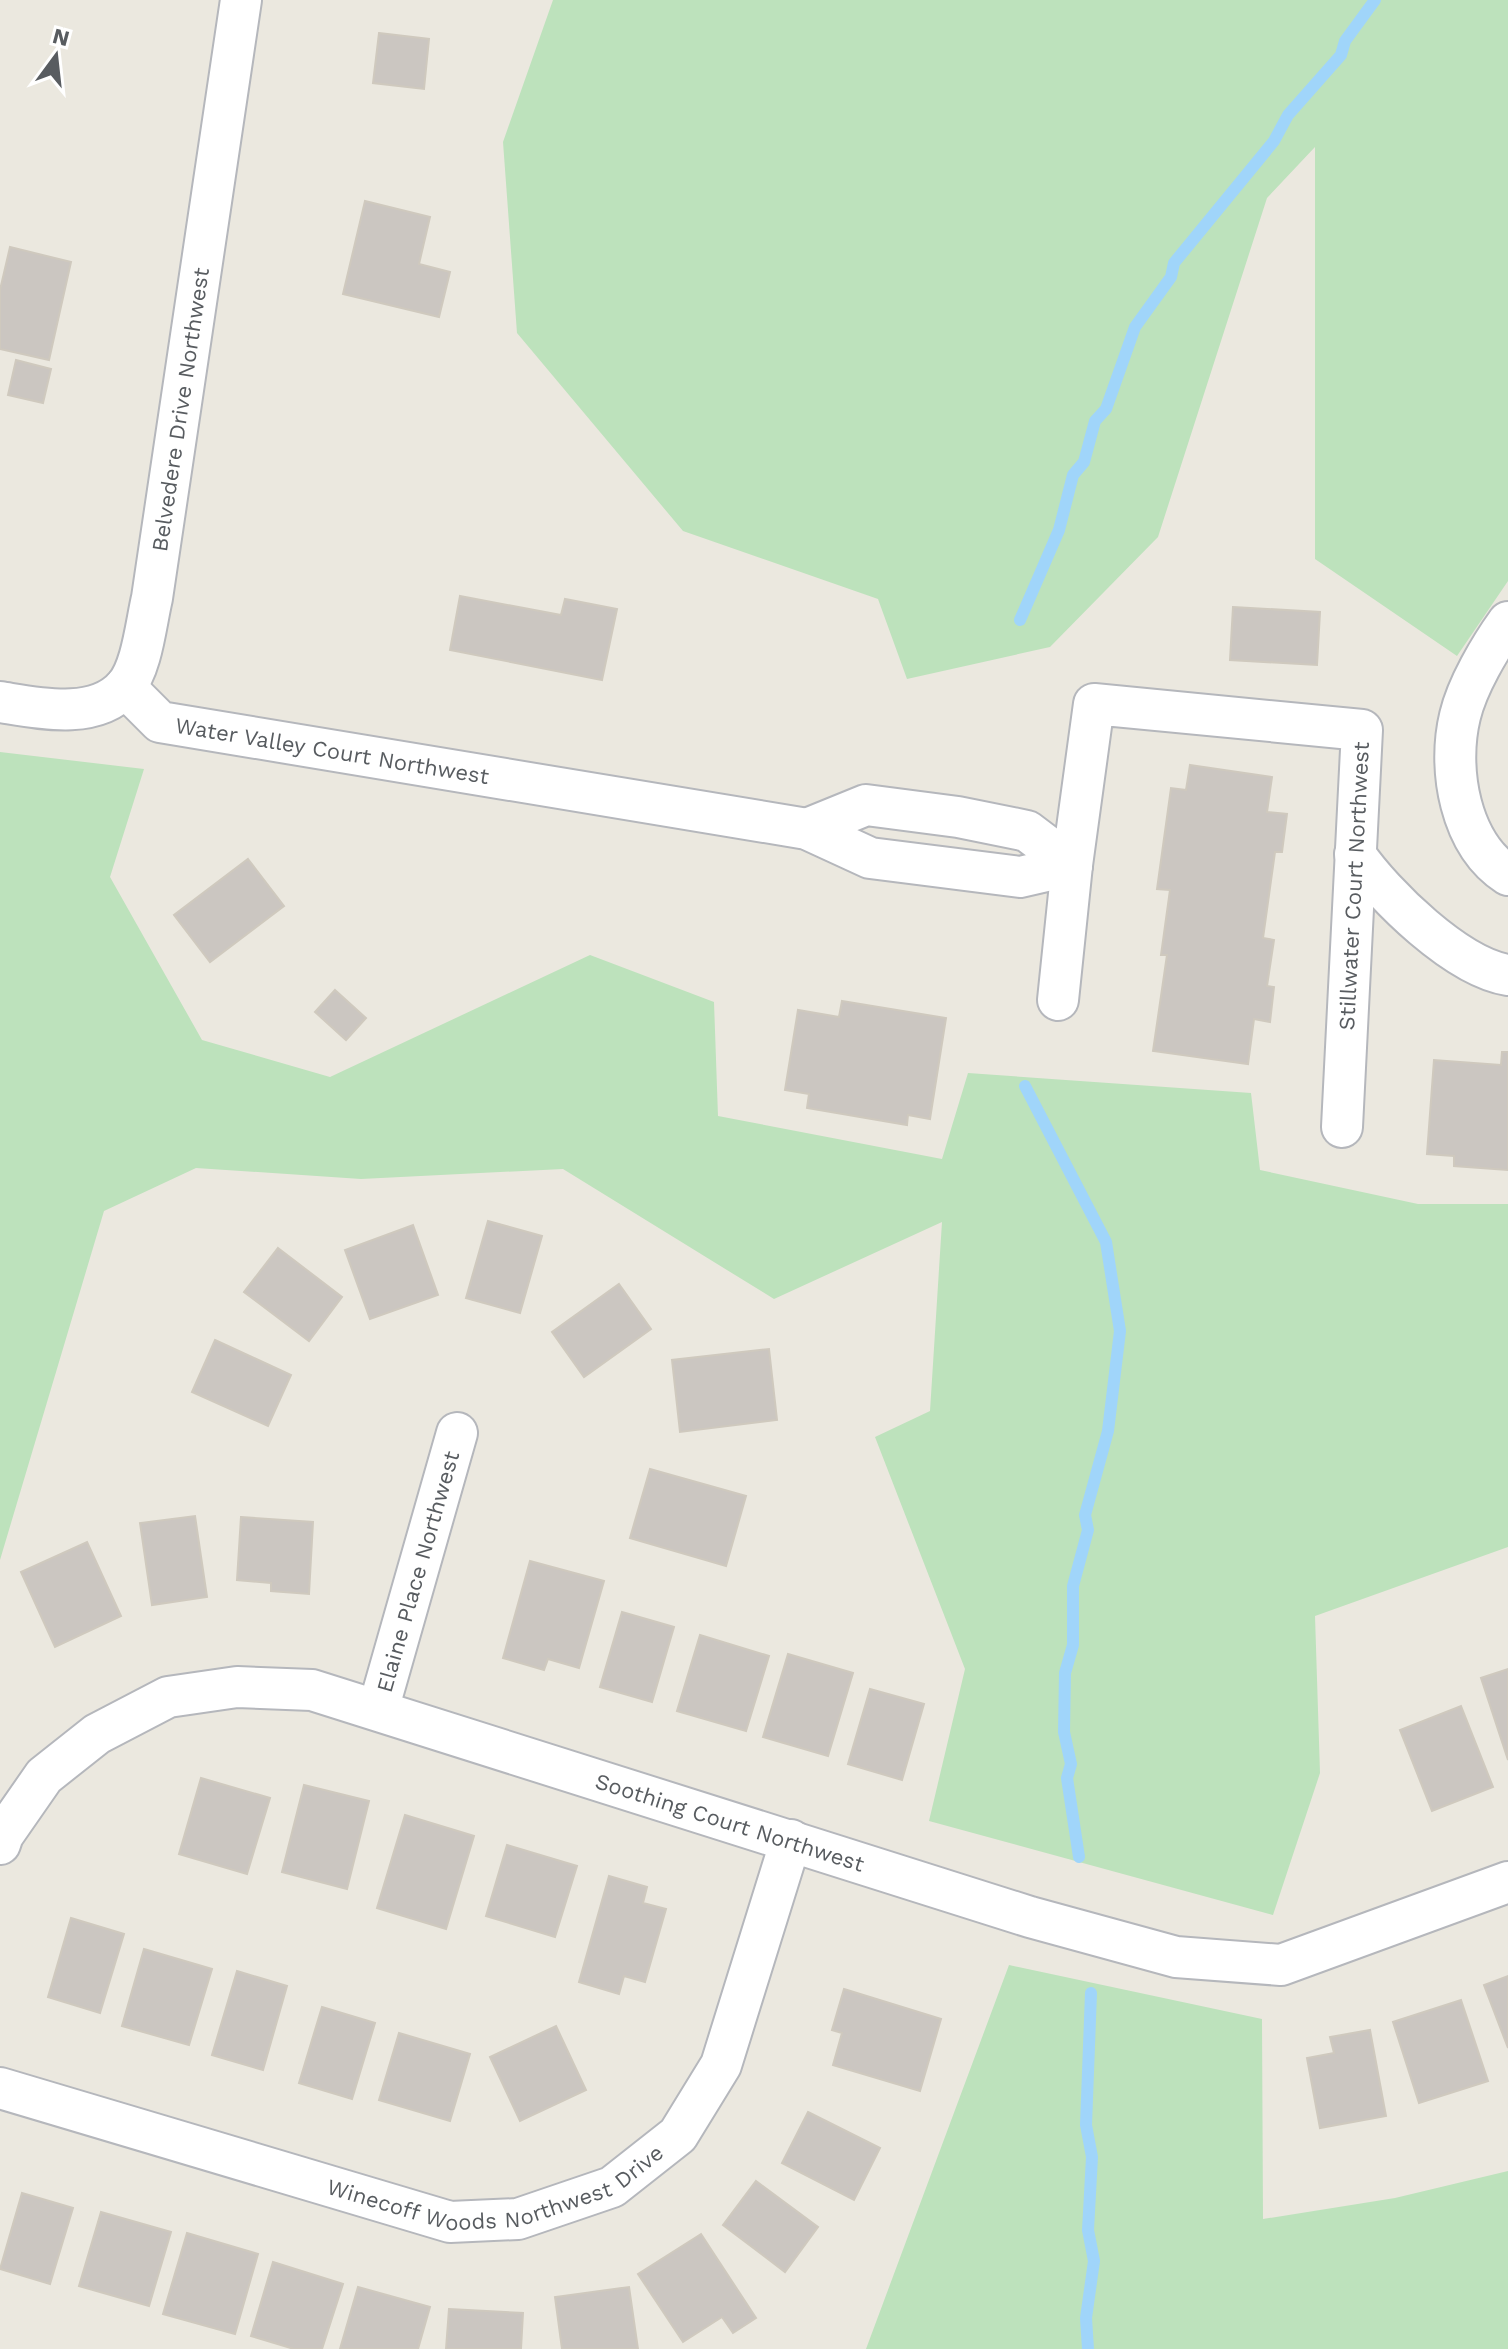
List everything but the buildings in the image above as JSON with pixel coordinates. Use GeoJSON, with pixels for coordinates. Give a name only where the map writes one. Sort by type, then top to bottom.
{"type":"FeatureCollection","features":[{"type":"Feature","properties":{"kind":"street","name":"Belvedere Drive Northwest"},"geometry":{"type":"LineString","coordinates":[[125,687],[139,659],[152,598],[241,0]]}},
{"type":"Feature","properties":{"kind":"street"},"geometry":{"type":"LineString","coordinates":[[1508,622],[1488,651],[1460,715],[1455,753],[1459,797],[1475,839],[1494,866],[1508,875]]}},
{"type":"Feature","properties":{"kind":"street"},"geometry":{"type":"LineString","coordinates":[[0,702],[53,711],[99,705],[125,687]]}},
{"type":"Feature","properties":{"kind":"street","name":"Water Valley Court Northwest"},"geometry":{"type":"LineString","coordinates":[[125,687],[160,722],[807,829],[866,805],[958,817],[1027,831],[1072,865]]}},
{"type":"Feature","properties":{"kind":"street","name":"Stillwater Court Northwest"},"geometry":{"type":"LineString","coordinates":[[1058,1000],[1072,865],[1094,704],[1362,730],[1342,1127]]}},
{"type":"Feature","properties":{"kind":"street"},"geometry":{"type":"LineString","coordinates":[[1355,854],[1372,878],[1401,907],[1446,944],[1491,973],[1508,975]]}},
{"type":"Feature","properties":{"kind":"street","name":"Elaine Place Northwest"},"geometry":{"type":"LineString","coordinates":[[378,1710],[457,1433]]}},
{"type":"Feature","properties":{"kind":"street","name":"Soothing Court Northwest"},"geometry":{"type":"LineString","coordinates":[[0,1844],[44,1776],[97,1734],[168,1697],[237,1687],[312,1690],[1030,1917],[1176,1957],[1281,1965],[1508,1882]]}},
{"type":"Feature","properties":{"kind":"street","name":"Winecoff Woods Northwest Drive"},"geometry":{"type":"LineString","coordinates":[[0,2088],[450,2222],[518,2219],[612,2187],[678,2135],[721,2065],[791,1840]]}},
{"type":"Feature","properties":{"kind":"green space"},"geometry":{"type":"Polygon","coordinates":[[[553,0],[1508,0],[1508,581],[1457,656],[1315,559],[1315,147],[1267,198],[1158,537],[1050,647],[907,679],[878,599],[683,531],[517,333],[503,142],[553,0]]]}},
{"type":"Feature","properties":{"kind":"green space"},"geometry":{"type":"Polygon","coordinates":[[[0,752],[144,769],[110,877],[202,1040],[330,1077],[590,955],[714,1002],[718,1116],[942,1159],[968,1073],[1251,1093],[1260,1170],[1418,1204],[1508,1204],[1508,1547],[1315,1616],[1320,1773],[1273,1915],[929,1821],[965,1669],[875,1437],[930,1411],[942,1222],[774,1299],[563,1169],[361,1179],[196,1168],[104,1211],[0,1560],[0,752]]]}},
{"type":"Feature","properties":{"kind":"green space"},"geometry":{"type":"Polygon","coordinates":[[[1009,1965],[1262,2019],[1263,2219],[1395,2198],[1508,2171],[1508,2349],[866,2349],[1009,1965]]]}},
{"type":"Feature","properties":{"kind":"waterway"},"geometry":{"type":"LineString","coordinates":[[1020,620],[1059,530],[1073,475],[1084,462],[1095,421],[1106,409],[1135,327],[1171,277],[1174,263],[1274,141],[1288,115],[1341,55],[1345,41],[1375,0]]}},
{"type":"Feature","properties":{"kind":"waterway"},"geometry":{"type":"LineString","coordinates":[[1025,1086],[1106,1242],[1120,1331],[1108,1431],[1085,1515],[1088,1530],[1073,1586],[1073,1645],[1065,1673],[1064,1732],[1071,1764],[1067,1778],[1079,1857]]}},
{"type":"Feature","properties":{"kind":"waterway"},"geometry":{"type":"LineString","coordinates":[[1088,2349],[1086,2318],[1094,2261],[1088,2230],[1092,2157],[1086,2125],[1091,1993]]}}]}
